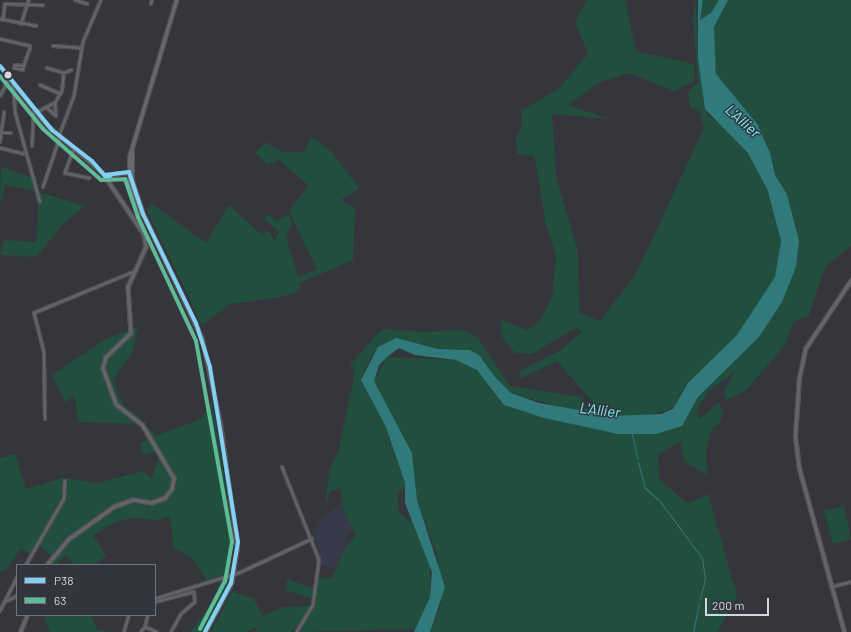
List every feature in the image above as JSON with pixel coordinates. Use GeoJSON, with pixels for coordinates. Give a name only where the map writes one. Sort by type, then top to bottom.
{"type":"FeatureCollection","features":[{"type":"Feature","properties":{"kind":"main road"},"geometry":{"type":"LineString","coordinates":[[176,0],[132,147],[130,172],[131,193],[188,304],[205,350],[238,542],[234,575],[205,632]]}},
{"type":"Feature","properties":{"kind":"main road"},"geometry":{"type":"LineString","coordinates":[[104,173],[111,174],[130,172]]}},
{"type":"Feature","properties":{"kind":"main road"},"geometry":{"type":"LineString","coordinates":[[130,172],[132,185],[143,214]]}},
{"type":"Feature","properties":{"kind":"main road"},"geometry":{"type":"LineString","coordinates":[[107,178],[111,174]]}},
{"type":"Feature","properties":{"kind":"street"},"geometry":{"type":"LineString","coordinates":[[22,24],[29,5],[29,0]]}},
{"type":"Feature","properties":{"kind":"street"},"geometry":{"type":"LineString","coordinates":[[75,0],[88,4]]}},
{"type":"Feature","properties":{"kind":"street"},"geometry":{"type":"LineString","coordinates":[[43,187],[72,103],[82,48],[101,0]]}},
{"type":"Feature","properties":{"kind":"street"},"geometry":{"type":"LineString","coordinates":[[151,4],[152,0]]}},
{"type":"Feature","properties":{"kind":"street"},"geometry":{"type":"LineString","coordinates":[[36,26],[1,20],[4,5],[42,6]]}},
{"type":"Feature","properties":{"kind":"street"},"geometry":{"type":"LineString","coordinates":[[0,39],[30,46],[24,66],[21,70],[14,68],[15,64],[24,66]]}},
{"type":"Feature","properties":{"kind":"street"},"geometry":{"type":"LineString","coordinates":[[52,46],[82,48]]}},
{"type":"Feature","properties":{"kind":"street"},"geometry":{"type":"LineString","coordinates":[[0,66],[34,110],[60,137],[104,173],[147,240],[128,286],[131,333],[106,357],[103,368],[116,404],[140,421],[170,467],[173,487],[158,502],[135,499],[114,507],[69,539],[47,564]]}},
{"type":"Feature","properties":{"kind":"street"},"geometry":{"type":"LineString","coordinates":[[47,68],[64,73],[71,70]]}},
{"type":"Feature","properties":{"kind":"street"},"geometry":{"type":"LineString","coordinates":[[37,112],[54,103],[60,94],[64,73]]}},
{"type":"Feature","properties":{"kind":"street"},"geometry":{"type":"LineString","coordinates":[[0,96],[10,78]]}},
{"type":"Feature","properties":{"kind":"street"},"geometry":{"type":"LineString","coordinates":[[13,82],[15,112],[40,202]]}},
{"type":"Feature","properties":{"kind":"street"},"geometry":{"type":"LineString","coordinates":[[40,85],[60,94]]}},
{"type":"Feature","properties":{"kind":"street"},"geometry":{"type":"LineString","coordinates":[[47,108],[56,116],[54,103]]}},
{"type":"Feature","properties":{"kind":"street"},"geometry":{"type":"LineString","coordinates":[[32,146],[34,110]]}},
{"type":"Feature","properties":{"kind":"street"},"geometry":{"type":"LineString","coordinates":[[0,142],[4,112]]}},
{"type":"Feature","properties":{"kind":"street"},"geometry":{"type":"LineString","coordinates":[[2,133],[11,133]]}},
{"type":"Feature","properties":{"kind":"street"},"geometry":{"type":"LineString","coordinates":[[0,148],[24,154]]}},
{"type":"Feature","properties":{"kind":"street"},"geometry":{"type":"LineString","coordinates":[[74,148],[65,173],[89,178]]}},
{"type":"Feature","properties":{"kind":"street"},"geometry":{"type":"LineString","coordinates":[[45,419],[44,352],[34,313],[133,272]]}},
{"type":"Feature","properties":{"kind":"street"},"geometry":{"type":"LineString","coordinates":[[844,632],[799,469],[795,436],[800,366],[811,336],[851,280]]}},
{"type":"Feature","properties":{"kind":"street"},"geometry":{"type":"LineString","coordinates":[[282,467],[312,538],[319,560],[316,589],[310,614],[297,632]]}},
{"type":"Feature","properties":{"kind":"street"},"geometry":{"type":"LineString","coordinates":[[27,564],[64,499],[65,481]]}},
{"type":"Feature","properties":{"kind":"street"},"geometry":{"type":"LineString","coordinates":[[156,600],[234,575],[312,538]]}},
{"type":"Feature","properties":{"kind":"street"},"geometry":{"type":"LineString","coordinates":[[0,611],[7,601],[16,580]]}},
{"type":"Feature","properties":{"kind":"street"},"geometry":{"type":"LineString","coordinates":[[831,586],[851,582]]}},
{"type":"Feature","properties":{"kind":"street"},"geometry":{"type":"LineString","coordinates":[[156,600],[194,592],[195,602],[181,614],[171,632]]}},
{"type":"Feature","properties":{"kind":"street"},"geometry":{"type":"LineString","coordinates":[[7,601],[16,596]]}},
{"type":"Feature","properties":{"kind":"street"},"geometry":{"type":"LineString","coordinates":[[20,632],[26,616]]}},
{"type":"Feature","properties":{"kind":"street"},"geometry":{"type":"LineString","coordinates":[[124,632],[129,616]]}},
{"type":"Feature","properties":{"kind":"street"},"geometry":{"type":"LineString","coordinates":[[141,632],[148,616]]}},
{"type":"Feature","properties":{"kind":"street"},"geometry":{"type":"LineString","coordinates":[[144,627],[157,632]]}},
{"type":"Feature","properties":{"kind":"shaded area"},"geometry":{"type":"Polygon","coordinates":[[[342,502],[353,531],[348,534],[337,569],[320,565],[314,533],[325,513],[328,515],[342,502]]]}},
{"type":"Feature","properties":{"kind":"green space"},"geometry":{"type":"Polygon","coordinates":[[[588,0],[625,0],[636,51],[694,64],[695,81],[674,91],[630,73],[600,82],[568,105],[608,119],[552,114],[556,177],[578,252],[579,313],[600,321],[637,272],[704,128],[699,110],[690,107],[688,93],[698,82],[693,19],[696,0],[698,59],[707,115],[725,127],[748,153],[768,191],[777,218],[781,241],[775,277],[767,292],[737,335],[682,392],[673,409],[637,417],[581,413],[511,393],[495,377],[479,355],[470,350],[438,349],[402,340],[386,343],[371,357],[361,380],[386,427],[405,483],[403,490],[397,493],[399,512],[409,522],[413,519],[430,562],[430,597],[416,629],[300,632],[303,628],[298,624],[292,632],[254,632],[259,626],[245,632],[211,632],[232,592],[253,598],[263,616],[283,607],[312,606],[313,599],[286,590],[287,579],[315,589],[317,577],[332,579],[346,546],[356,535],[343,510],[340,489],[330,491],[325,506],[329,471],[338,452],[352,387],[355,370],[350,365],[382,329],[422,332],[463,330],[478,338],[510,386],[582,397],[586,408],[599,409],[557,361],[519,379],[520,371],[561,350],[583,331],[575,328],[532,354],[515,353],[502,337],[500,320],[528,330],[540,321],[552,298],[556,255],[545,221],[537,168],[534,156],[517,154],[516,138],[521,130],[522,110],[559,89],[588,54],[576,24],[578,15],[588,0]]]}},
{"type":"Feature","properties":{"kind":"green space"},"geometry":{"type":"Polygon","coordinates":[[[703,0],[719,0],[712,13],[700,20],[703,0]]]}},
{"type":"Feature","properties":{"kind":"green space"},"geometry":{"type":"Polygon","coordinates":[[[728,0],[851,0],[851,246],[825,267],[809,315],[793,322],[785,345],[745,391],[726,400],[724,392],[736,370],[707,393],[696,411],[700,419],[719,402],[723,413],[719,424],[712,428],[706,450],[707,475],[684,461],[680,441],[658,455],[659,479],[688,504],[708,494],[737,596],[717,632],[430,632],[441,604],[437,554],[417,500],[412,453],[374,381],[387,357],[456,360],[477,370],[504,405],[544,418],[618,434],[656,434],[682,426],[698,397],[759,337],[782,302],[796,267],[799,241],[787,194],[775,175],[766,141],[757,125],[716,74],[714,27],[728,0]]]}},
{"type":"Feature","properties":{"kind":"green space"},"geometry":{"type":"Polygon","coordinates":[[[311,137],[330,150],[359,188],[341,200],[355,209],[353,260],[299,283],[301,290],[281,297],[230,304],[202,325],[147,210],[152,204],[206,243],[229,205],[264,237],[266,229],[275,240],[279,232],[264,218],[267,214],[277,221],[288,214],[292,223],[286,237],[298,277],[317,270],[289,210],[309,186],[279,160],[268,164],[255,153],[266,142],[281,152],[304,152],[311,137]]]}},
{"type":"Feature","properties":{"kind":"green space"},"geometry":{"type":"Polygon","coordinates":[[[1,167],[33,178],[35,191],[5,185],[0,205],[1,167]]]}},
{"type":"Feature","properties":{"kind":"green space"},"geometry":{"type":"Polygon","coordinates":[[[35,191],[85,206],[65,222],[36,257],[0,255],[4,240],[37,242],[38,208],[35,191]]]}},
{"type":"Feature","properties":{"kind":"green space"},"geometry":{"type":"Polygon","coordinates":[[[138,327],[132,353],[114,378],[118,395],[125,407],[137,415],[156,436],[201,419],[212,401],[233,533],[230,573],[207,580],[191,557],[174,548],[170,516],[159,520],[134,518],[117,521],[93,535],[106,556],[96,564],[74,564],[65,555],[57,564],[45,564],[52,556],[37,544],[31,556],[21,548],[7,569],[0,572],[0,458],[15,454],[26,489],[63,478],[98,483],[143,471],[152,479],[159,456],[156,451],[144,455],[140,444],[149,438],[138,424],[79,422],[74,395],[66,403],[52,375],[106,339],[138,327]]]}},
{"type":"Feature","properties":{"kind":"green space"},"geometry":{"type":"Polygon","coordinates":[[[844,506],[851,539],[833,544],[824,511],[844,506]]]}},
{"type":"Feature","properties":{"kind":"green space"},"geometry":{"type":"Polygon","coordinates":[[[228,578],[230,579],[226,591],[203,632],[191,632],[214,599],[221,580],[228,578]]]}},
{"type":"Feature","properties":{"kind":"green space"},"geometry":{"type":"Polygon","coordinates":[[[43,616],[91,616],[97,630],[110,632],[50,632],[43,616]]]}},
{"type":"Feature","properties":{"kind":"water","name":"L'Allier"},"geometry":{"type":"Polygon","coordinates":[[[698,0],[703,0],[700,20],[711,13],[719,0],[728,0],[714,27],[716,74],[758,125],[770,153],[775,175],[787,194],[799,241],[796,267],[782,302],[759,337],[698,397],[682,426],[656,434],[618,434],[544,418],[504,405],[477,370],[456,360],[415,355],[399,348],[387,357],[379,365],[374,381],[412,453],[417,500],[445,587],[430,632],[414,632],[430,597],[432,572],[405,503],[405,483],[386,427],[361,380],[378,347],[396,338],[438,349],[470,350],[479,355],[495,377],[511,393],[539,403],[612,416],[661,414],[673,409],[688,383],[737,335],[775,277],[781,241],[768,191],[748,153],[705,109],[698,59],[698,0]]]}},
{"type":"Feature","properties":{"kind":"waterway"},"geometry":{"type":"LineString","coordinates":[[632,434],[637,458]]}},
{"type":"Feature","properties":{"kind":"waterway"},"geometry":{"type":"LineString","coordinates":[[638,462],[645,488],[659,500],[702,558],[705,579],[700,599]]}},
{"type":"Feature","properties":{"kind":"waterway"},"geometry":{"type":"LineString","coordinates":[[693,632],[699,604]]}},
{"type":"Feature","properties":{"kind":"transit line","name":"P38"},"geometry":{"type":"LineString","coordinates":[[0,66],[52,130],[92,161],[107,178],[110,176]]}},
{"type":"Feature","properties":{"kind":"transit line","name":"63"},"geometry":{"type":"LineString","coordinates":[[0,76],[43,129],[101,180],[125,179],[138,217],[196,341],[232,542],[225,581],[200,629]]}},
{"type":"Feature","properties":{"kind":"transit line","name":"P38"},"geometry":{"type":"LineString","coordinates":[[105,175],[129,172],[143,214],[196,323],[210,367],[238,542],[231,583],[205,632]]}}]}
